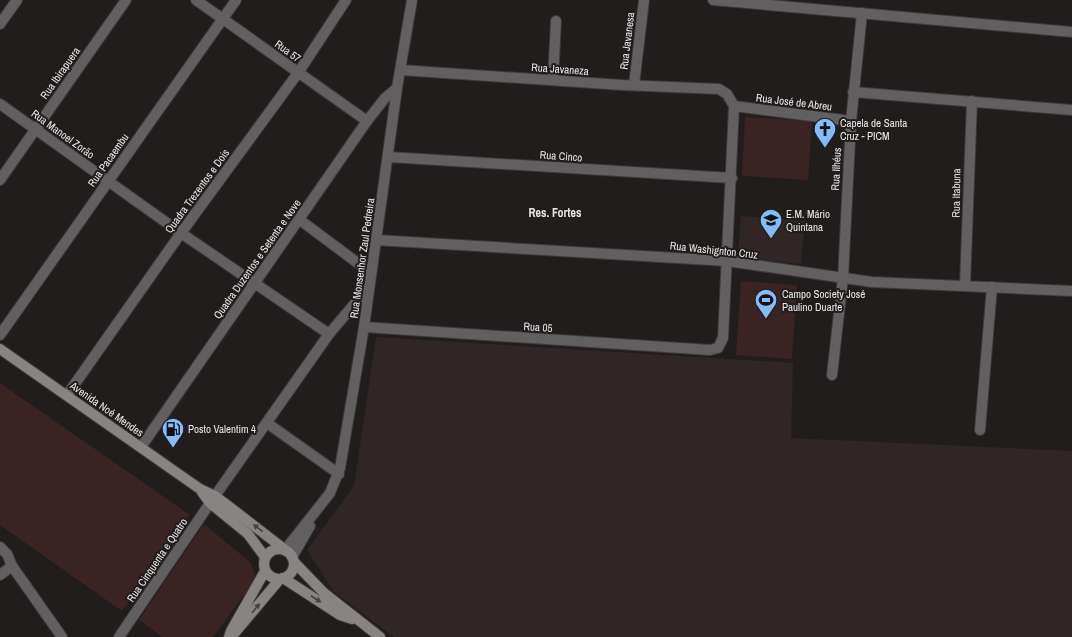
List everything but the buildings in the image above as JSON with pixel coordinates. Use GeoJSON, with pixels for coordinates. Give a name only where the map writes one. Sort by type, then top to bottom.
{"type":"FeatureCollection","features":[{"type":"Feature","properties":{"kind":"main road","name":"Avenida Noé Mendes"},"geometry":{"type":"LineString","coordinates":[[0,350],[141,447],[289,555],[312,583],[380,637]]}},
{"type":"Feature","properties":{"kind":"main road","name":"Avenida Noé Mendes"},"geometry":{"type":"LineString","coordinates":[[213,499],[244,531],[265,557]]}},
{"type":"Feature","properties":{"kind":"main road"},"geometry":{"type":"LineString","coordinates":[[230,635],[282,579],[292,572],[289,555],[272,550],[265,557],[263,564],[265,571],[273,578],[282,579]]}},
{"type":"Feature","properties":{"kind":"main road"},"geometry":{"type":"LineString","coordinates":[[230,635],[265,571]]}},
{"type":"Feature","properties":{"kind":"main road","name":"Avenida Noé Mendes"},"geometry":{"type":"LineString","coordinates":[[282,579],[340,615],[360,622]]}},
{"type":"Feature","properties":{"kind":"street"},"geometry":{"type":"LineString","coordinates":[[0,24],[17,0]]}},
{"type":"Feature","properties":{"kind":"street","name":"Rua Ibirapuera"},"geometry":{"type":"LineString","coordinates":[[0,180],[126,0]]}},
{"type":"Feature","properties":{"kind":"street","name":"Rua 57"},"geometry":{"type":"LineString","coordinates":[[196,0],[367,121]]}},
{"type":"Feature","properties":{"kind":"street","name":"Rua Pacaembu"},"geometry":{"type":"LineString","coordinates":[[0,335],[236,0]]}},
{"type":"Feature","properties":{"kind":"street","name":"Quadra Trezentos e Dois"},"geometry":{"type":"LineString","coordinates":[[67,395],[181,233],[298,73],[346,0]]}},
{"type":"Feature","properties":{"kind":"street","name":"Rua Monsenhor Zaul Pedreira"},"geometry":{"type":"LineString","coordinates":[[289,555],[330,493],[339,474],[364,327],[368,288],[389,157],[397,88],[412,0]]}},
{"type":"Feature","properties":{"kind":"street","name":"Rua Javanesa"},"geometry":{"type":"LineString","coordinates":[[634,85],[644,0]]}},
{"type":"Feature","properties":{"kind":"street"},"geometry":{"type":"LineString","coordinates":[[714,0],[1072,32]]}},
{"type":"Feature","properties":{"kind":"street","name":"Rua Ilhéus"},"geometry":{"type":"LineString","coordinates":[[832,375],[843,278],[853,92],[862,13]]}},
{"type":"Feature","properties":{"kind":"street"},"geometry":{"type":"LineString","coordinates":[[553,80],[556,21]]}},
{"type":"Feature","properties":{"kind":"street","name":"Rua Javaneza"},"geometry":{"type":"LineString","coordinates":[[401,70],[718,89],[727,94],[734,106]]}},
{"type":"Feature","properties":{"kind":"street","name":"Quadra Duzentos e Setenta e Nove"},"geometry":{"type":"LineString","coordinates":[[141,447],[300,220],[367,121],[385,98],[397,88]]}},
{"type":"Feature","properties":{"kind":"street"},"geometry":{"type":"LineString","coordinates":[[853,92],[1072,110]]}},
{"type":"Feature","properties":{"kind":"street","name":"Rua Itabuna"},"geometry":{"type":"LineString","coordinates":[[965,285],[972,101]]}},
{"type":"Feature","properties":{"kind":"street","name":"Rua Manoel Zorão"},"geometry":{"type":"LineString","coordinates":[[0,104],[181,233],[329,334]]}},
{"type":"Feature","properties":{"kind":"street"},"geometry":{"type":"LineString","coordinates":[[727,261],[732,178],[734,106]]}},
{"type":"Feature","properties":{"kind":"street","name":"Rua José de Abreu"},"geometry":{"type":"LineString","coordinates":[[734,106],[851,121]]}},
{"type":"Feature","properties":{"kind":"street","name":"Rua Cinco"},"geometry":{"type":"LineString","coordinates":[[389,157],[732,178]]}},
{"type":"Feature","properties":{"kind":"street"},"geometry":{"type":"LineString","coordinates":[[300,220],[371,273]]}},
{"type":"Feature","properties":{"kind":"street","name":"Rua Washignton Cruz"},"geometry":{"type":"LineString","coordinates":[[376,240],[727,261],[872,282],[1072,291]]}},
{"type":"Feature","properties":{"kind":"street","name":"Rua 05"},"geometry":{"type":"LineString","coordinates":[[364,327],[710,350],[718,348],[723,338],[727,261]]}},
{"type":"Feature","properties":{"kind":"street"},"geometry":{"type":"LineString","coordinates":[[980,430],[992,287]]}},
{"type":"Feature","properties":{"kind":"street","name":"Rua Cinquenta e Quatro"},"geometry":{"type":"LineString","coordinates":[[119,637],[213,499],[329,334],[368,288]]}},
{"type":"Feature","properties":{"kind":"street"},"geometry":{"type":"LineString","coordinates":[[267,423],[339,474]]}},
{"type":"Feature","properties":{"kind":"street"},"geometry":{"type":"LineString","coordinates":[[0,547],[7,554],[12,566],[62,637]]}},
{"type":"Feature","properties":{"kind":"street"},"geometry":{"type":"LineString","coordinates":[[0,575],[12,566]]}},
{"type":"Feature","properties":{"kind":"shaded area"},"geometry":{"type":"Polygon","coordinates":[[[745,117],[812,121],[808,180],[742,176],[745,117]]]}},
{"type":"Feature","properties":{"kind":"shaded area","name":"E.M. Mário Quintana"},"geometry":{"type":"Polygon","coordinates":[[[741,216],[805,221],[801,264],[738,258],[741,216]]]}},
{"type":"Feature","properties":{"kind":"shaded area","name":"Campo Society José Paulino Duarte"},"geometry":{"type":"Polygon","coordinates":[[[741,281],[797,285],[792,359],[736,355],[741,281]]]}},
{"type":"Feature","properties":{"kind":"shaded area"},"geometry":{"type":"Polygon","coordinates":[[[376,337],[793,363],[791,438],[1072,451],[1072,637],[394,637],[334,592],[307,550],[354,486],[376,337]]]}},
{"type":"Feature","properties":{"kind":"shaded area"},"geometry":{"type":"Polygon","coordinates":[[[0,383],[190,515],[122,611],[0,525],[0,383]]]}},
{"type":"Feature","properties":{"kind":"shaded area"},"geometry":{"type":"Polygon","coordinates":[[[204,524],[251,563],[256,579],[213,637],[163,637],[139,620],[204,524]]]}},
{"type":"Feature","properties":{"kind":"place","name":"Capela de Santa Cruz - PICM"},"geometry":{"type":"Point","coordinates":[825,148]}},
{"type":"Feature","properties":{"kind":"place","name":"E.M. Mário Quintana"},"geometry":{"type":"Point","coordinates":[771,240]}},
{"type":"Feature","properties":{"kind":"place","name":"Campo Society José Paulino Duarte"},"geometry":{"type":"Point","coordinates":[766,320]}},
{"type":"Feature","properties":{"kind":"place","name":"Posto Valentim 4"},"geometry":{"type":"Point","coordinates":[173,448]}},
{"type":"Feature","properties":{"kind":"district","name":"Res. Fortes"},"geometry":{"type":"Point","coordinates":[555,213]}}]}
